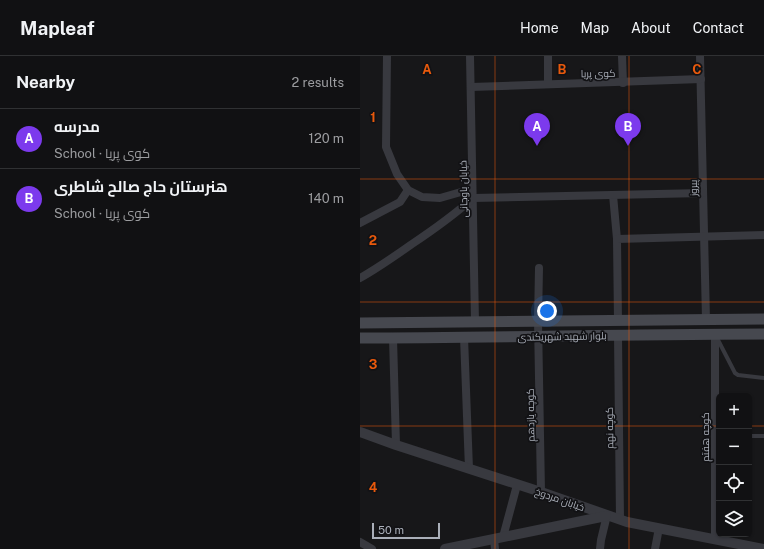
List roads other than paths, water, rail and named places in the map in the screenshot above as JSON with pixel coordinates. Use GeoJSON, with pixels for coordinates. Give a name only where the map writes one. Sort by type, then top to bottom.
{"type":"FeatureCollection","features":[{"type":"Feature","properties":{"kind":"main road","name":"بلوار شهید شهریکندی"},"geometry":{"type":"LineString","coordinates":[[360,323],[764,319]]}},
{"type":"Feature","properties":{"kind":"main road","name":"بلوار شهید شهریکندی"},"geometry":{"type":"LineString","coordinates":[[360,338],[764,334]]}},
{"type":"Feature","properties":{"kind":"street"},"geometry":{"type":"LineString","coordinates":[[387,56],[386,147],[397,174],[408,190],[422,197],[440,198],[461,192],[473,198],[703,193]]}},
{"type":"Feature","properties":{"kind":"street","name":"خیابان باوجانی"},"geometry":{"type":"LineString","coordinates":[[470,56],[475,322]]}},
{"type":"Feature","properties":{"kind":"street"},"geometry":{"type":"LineString","coordinates":[[548,56],[548,84]]}},
{"type":"Feature","properties":{"kind":"street"},"geometry":{"type":"LineString","coordinates":[[622,56],[623,83]]}},
{"type":"Feature","properties":{"kind":"street","name":"پیروز"},"geometry":{"type":"LineString","coordinates":[[700,56],[706,320]]}},
{"type":"Feature","properties":{"kind":"street","name":"کوی پریا"},"geometry":{"type":"LineString","coordinates":[[471,87],[701,80]]}},
{"type":"Feature","properties":{"kind":"street"},"geometry":{"type":"LineString","coordinates":[[360,223],[400,202],[408,190]]}},
{"type":"Feature","properties":{"kind":"street"},"geometry":{"type":"LineString","coordinates":[[613,195],[617,239],[618,321]]}},
{"type":"Feature","properties":{"kind":"street"},"geometry":{"type":"LineString","coordinates":[[360,278],[376,269],[457,213],[473,198]]}},
{"type":"Feature","properties":{"kind":"street"},"geometry":{"type":"LineString","coordinates":[[617,239],[764,235]]}},
{"type":"Feature","properties":{"kind":"street","name":"کوچه یازدهم"},"geometry":{"type":"LineString","coordinates":[[539,268],[538,336],[541,492]]}},
{"type":"Feature","properties":{"kind":"street","name":"کوچه هفتم"},"geometry":{"type":"LineString","coordinates":[[716,334],[717,429]]}},
{"type":"Feature","properties":{"kind":"street","name":"کوچه نهم"},"geometry":{"type":"LineString","coordinates":[[618,335],[620,520]]}},
{"type":"Feature","properties":{"kind":"street"},"geometry":{"type":"LineString","coordinates":[[464,337],[469,469]]}},
{"type":"Feature","properties":{"kind":"street"},"geometry":{"type":"LineString","coordinates":[[393,338],[396,445]]}},
{"type":"Feature","properties":{"kind":"street","name":"خیابان مردوخ"},"geometry":{"type":"LineString","coordinates":[[360,432],[620,520],[764,549]]}},
{"type":"Feature","properties":{"kind":"street","name":"کوچه هفتم"},"geometry":{"type":"LineString","coordinates":[[715,540],[716,465]]}},
{"type":"Feature","properties":{"kind":"street"},"geometry":{"type":"LineString","coordinates":[[497,542],[517,485]]}},
{"type":"Feature","properties":{"kind":"street"},"geometry":{"type":"LineString","coordinates":[[445,549],[497,542],[607,516],[600,549]]}},
{"type":"Feature","properties":{"kind":"street"},"geometry":{"type":"LineString","coordinates":[[655,549],[659,528]]}},
{"type":"Feature","properties":{"kind":"street"},"geometry":{"type":"LineString","coordinates":[[360,542],[372,549]]}},
{"type":"Feature","properties":{"kind":"lane"},"geometry":{"type":"LineString","coordinates":[[716,334],[735,373],[738,375],[764,378]]}},
{"type":"Feature","properties":{"kind":"lane"},"geometry":{"type":"LineString","coordinates":[[752,436],[764,436]]}},
{"type":"Feature","properties":{"kind":"place","name":"مدرسه"},"geometry":{"type":"Point","coordinates":[537,146]}},
{"type":"Feature","properties":{"kind":"place","name":"هنرستان حاج صالح شاطری"},"geometry":{"type":"Point","coordinates":[628,146]}}]}
